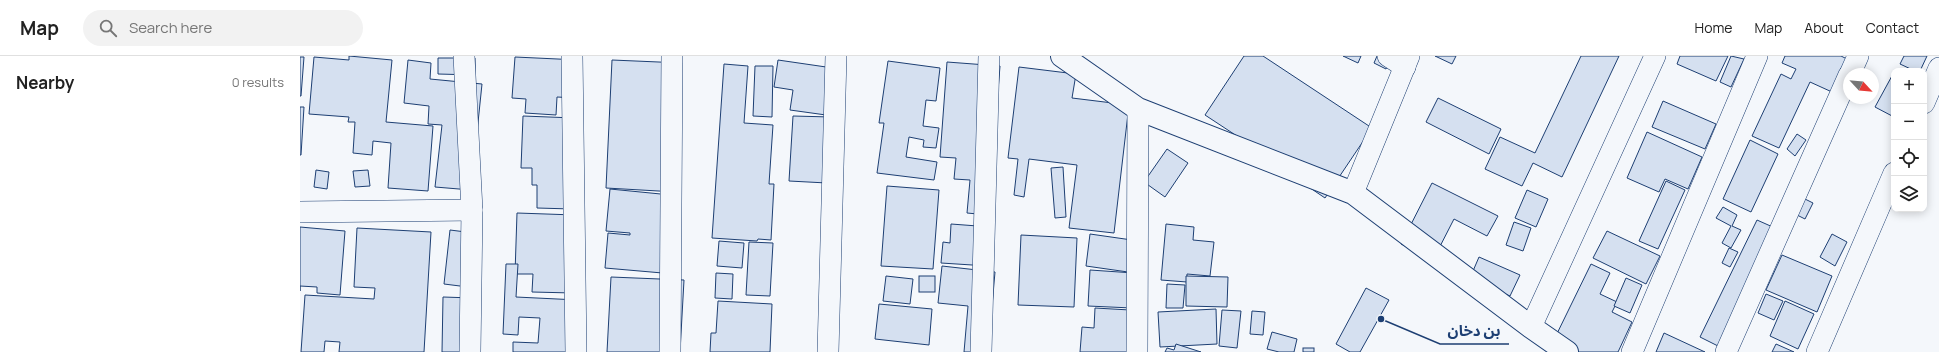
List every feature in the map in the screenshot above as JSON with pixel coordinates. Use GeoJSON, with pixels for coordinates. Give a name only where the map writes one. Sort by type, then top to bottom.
{"type":"FeatureCollection","features":[{"type":"Feature","properties":{"kind":"street"},"geometry":{"type":"LineString","coordinates":[[464,56],[472,210],[470,352]]}},
{"type":"Feature","properties":{"kind":"street"},"geometry":{"type":"LineString","coordinates":[[572,56],[576,352]]}},
{"type":"Feature","properties":{"kind":"street"},"geometry":{"type":"LineString","coordinates":[[670,352],[672,56]]}},
{"type":"Feature","properties":{"kind":"street"},"geometry":{"type":"LineString","coordinates":[[828,352],[836,56]]}},
{"type":"Feature","properties":{"kind":"street"},"geometry":{"type":"LineString","coordinates":[[982,352],[989,56]]}},
{"type":"Feature","properties":{"kind":"street"},"geometry":{"type":"LineString","coordinates":[[1062,56],[1138,109],[1353,193],[1531,327],[1567,352]]}},
{"type":"Feature","properties":{"kind":"street"},"geometry":{"type":"LineString","coordinates":[[1531,327],[1655,56]]}},
{"type":"Feature","properties":{"kind":"street"},"geometry":{"type":"LineString","coordinates":[[1632,352],[1756,56]]}},
{"type":"Feature","properties":{"kind":"street"},"geometry":{"type":"LineString","coordinates":[[1852,68],[1858,56]]}},
{"type":"Feature","properties":{"kind":"street"},"geometry":{"type":"LineString","coordinates":[[1353,193],[1401,60]]}},
{"type":"Feature","properties":{"kind":"street"},"geometry":{"type":"LineString","coordinates":[[1927,96],[1939,68]]}},
{"type":"Feature","properties":{"kind":"street"},"geometry":{"type":"LineString","coordinates":[[1726,352],[1843,89]]}},
{"type":"Feature","properties":{"kind":"street"},"geometry":{"type":"LineString","coordinates":[[1137,352],[1138,109]]}},
{"type":"Feature","properties":{"kind":"street"},"geometry":{"type":"LineString","coordinates":[[1818,352],[1893,176]]}},
{"type":"Feature","properties":{"kind":"street"},"geometry":{"type":"LineString","coordinates":[[300,212],[472,210]]}},
{"type":"Feature","properties":{"kind":"building"},"geometry":{"type":"Polygon","coordinates":[[[349,56],[392,60],[386,122],[433,126],[428,191],[388,188],[391,143],[373,141],[372,155],[353,153],[355,122],[348,122],[349,117],[309,114],[314,57],[349,60],[349,56]]]}},
{"type":"Feature","properties":{"kind":"building"},"geometry":{"type":"Polygon","coordinates":[[[1244,56],[1263,56],[1372,128],[1325,198],[1294,177],[1281,165],[1205,115],[1244,56]]]}},
{"type":"Feature","properties":{"kind":"building"},"geometry":{"type":"Polygon","coordinates":[[[1343,56],[1361,56],[1358,63],[1343,56]]]}},
{"type":"Feature","properties":{"kind":"building"},"geometry":{"type":"Polygon","coordinates":[[[1377,56],[1393,56],[1386,69],[1374,63],[1377,56]]]}},
{"type":"Feature","properties":{"kind":"building"},"geometry":{"type":"Polygon","coordinates":[[[1435,56],[1456,56],[1452,64],[1435,56]]]}},
{"type":"Feature","properties":{"kind":"building"},"geometry":{"type":"Polygon","coordinates":[[[1581,56],[1619,56],[1562,177],[1533,163],[1522,186],[1485,169],[1500,137],[1535,153],[1581,56]]]}},
{"type":"Feature","properties":{"kind":"building"},"geometry":{"type":"Polygon","coordinates":[[[1680,56],[1728,56],[1716,81],[1677,64],[1680,56]]]}},
{"type":"Feature","properties":{"kind":"building"},"geometry":{"type":"Polygon","coordinates":[[[1731,56],[1744,59],[1731,87],[1720,82],[1731,56]]]}},
{"type":"Feature","properties":{"kind":"building"},"geometry":{"type":"Polygon","coordinates":[[[1785,56],[1841,56],[1847,59],[1832,92],[1810,82],[1779,148],[1752,136],[1781,74],[1791,79],[1796,69],[1782,63],[1785,56]]]}},
{"type":"Feature","properties":{"kind":"building"},"geometry":{"type":"Polygon","coordinates":[[[1904,56],[1927,56],[1921,68],[1909,68],[1900,64],[1904,56]]]}},
{"type":"Feature","properties":{"kind":"building"},"geometry":{"type":"Polygon","coordinates":[[[300,57],[304,57],[301,96],[300,96],[300,57]]]}},
{"type":"Feature","properties":{"kind":"building"},"geometry":{"type":"Polygon","coordinates":[[[515,57],[579,60],[577,98],[557,97],[556,115],[525,113],[526,99],[512,98],[515,57]]]}},
{"type":"Feature","properties":{"kind":"building"},"geometry":{"type":"Polygon","coordinates":[[[438,58],[475,58],[475,75],[438,74],[438,58]]]}},
{"type":"Feature","properties":{"kind":"building"},"geometry":{"type":"Polygon","coordinates":[[[408,60],[431,63],[430,79],[482,84],[471,190],[435,187],[442,125],[428,124],[429,106],[404,103],[408,60]]]}},
{"type":"Feature","properties":{"kind":"building"},"geometry":{"type":"Polygon","coordinates":[[[612,60],[682,63],[676,192],[606,188],[612,60]]]}},
{"type":"Feature","properties":{"kind":"building"},"geometry":{"type":"Polygon","coordinates":[[[778,60],[833,68],[826,115],[790,110],[793,90],[774,87],[778,60]]]}},
{"type":"Feature","properties":{"kind":"building"},"geometry":{"type":"Polygon","coordinates":[[[888,61],[940,68],[936,101],[926,100],[923,126],[939,128],[936,148],[923,147],[924,140],[909,137],[906,157],[937,162],[934,180],[877,173],[884,123],[879,123],[888,61]]]}},
{"type":"Feature","properties":{"kind":"building"},"geometry":{"type":"Polygon","coordinates":[[[947,62],[1000,66],[988,215],[967,213],[970,180],[954,179],[956,158],[940,157],[947,62]]]}},
{"type":"Feature","properties":{"kind":"building"},"geometry":{"type":"Polygon","coordinates":[[[724,64],[748,66],[744,123],[773,125],[769,184],[774,184],[771,240],[758,239],[757,241],[712,238],[724,64]]]}},
{"type":"Feature","properties":{"kind":"building"},"geometry":{"type":"Polygon","coordinates":[[[755,66],[773,66],[772,117],[753,116],[755,66]]]}},
{"type":"Feature","properties":{"kind":"building"},"geometry":{"type":"Polygon","coordinates":[[[1019,67],[1076,74],[1072,98],[1129,105],[1114,233],[1069,228],[1077,165],[1029,159],[1024,197],[1014,195],[1018,159],[1008,158],[1019,67]]]}},
{"type":"Feature","properties":{"kind":"building"},"geometry":{"type":"Polygon","coordinates":[[[1891,78],[1891,115],[1875,107],[1877,104],[1879,104],[1879,100],[1891,78]]]}},
{"type":"Feature","properties":{"kind":"building"},"geometry":{"type":"Polygon","coordinates":[[[1438,98],[1501,129],[1489,154],[1426,122],[1438,98]]]}},
{"type":"Feature","properties":{"kind":"building"},"geometry":{"type":"Polygon","coordinates":[[[1663,101],[1716,124],[1705,149],[1652,127],[1663,101]]]}},
{"type":"Feature","properties":{"kind":"building"},"geometry":{"type":"Polygon","coordinates":[[[300,107],[304,107],[301,155],[300,155],[300,107]]]}},
{"type":"Feature","properties":{"kind":"building"},"geometry":{"type":"Polygon","coordinates":[[[523,116],[575,118],[572,209],[537,208],[537,185],[532,185],[532,168],[521,168],[523,116]]]}},
{"type":"Feature","properties":{"kind":"building"},"geometry":{"type":"Polygon","coordinates":[[[793,116],[831,117],[827,183],[789,181],[793,116]]]}},
{"type":"Feature","properties":{"kind":"building"},"geometry":{"type":"Polygon","coordinates":[[[1647,132],[1702,157],[1688,189],[1665,179],[1659,192],[1627,178],[1647,132]]]}},
{"type":"Feature","properties":{"kind":"building"},"geometry":{"type":"Polygon","coordinates":[[[1797,134],[1806,140],[1795,156],[1787,149],[1797,134]]]}},
{"type":"Feature","properties":{"kind":"building"},"geometry":{"type":"Polygon","coordinates":[[[1750,140],[1778,154],[1751,212],[1723,199],[1750,140]]]}},
{"type":"Feature","properties":{"kind":"building"},"geometry":{"type":"Polygon","coordinates":[[[1167,149],[1188,163],[1165,197],[1144,182],[1167,149]]]}},
{"type":"Feature","properties":{"kind":"building"},"geometry":{"type":"Polygon","coordinates":[[[1063,167],[1066,217],[1055,218],[1051,168],[1063,167]]]}},
{"type":"Feature","properties":{"kind":"building"},"geometry":{"type":"Polygon","coordinates":[[[316,170],[329,172],[327,189],[314,187],[316,170]]]}},
{"type":"Feature","properties":{"kind":"building"},"geometry":{"type":"Polygon","coordinates":[[[368,170],[370,186],[355,187],[353,171],[368,170]]]}},
{"type":"Feature","properties":{"kind":"building"},"geometry":{"type":"Polygon","coordinates":[[[1666,181],[1685,190],[1658,249],[1639,241],[1666,181]]]}},
{"type":"Feature","properties":{"kind":"building"},"geometry":{"type":"Polygon","coordinates":[[[1432,183],[1498,216],[1487,236],[1454,219],[1433,260],[1401,244],[1432,183]]]}},
{"type":"Feature","properties":{"kind":"building"},"geometry":{"type":"Polygon","coordinates":[[[887,186],[939,190],[933,269],[881,266],[887,186]]]}},
{"type":"Feature","properties":{"kind":"building"},"geometry":{"type":"Polygon","coordinates":[[[610,189],[681,196],[674,274],[605,268],[608,233],[630,235],[630,233],[606,231],[610,189]]]}},
{"type":"Feature","properties":{"kind":"building"},"geometry":{"type":"Polygon","coordinates":[[[1527,190],[1548,199],[1536,227],[1515,218],[1527,190]]]}},
{"type":"Feature","properties":{"kind":"building"},"geometry":{"type":"Polygon","coordinates":[[[1803,198],[1813,203],[1805,219],[1795,214],[1803,198]]]}},
{"type":"Feature","properties":{"kind":"building"},"geometry":{"type":"Polygon","coordinates":[[[1723,207],[1737,215],[1732,226],[1741,230],[1731,248],[1722,243],[1731,226],[1716,218],[1723,207]]]}},
{"type":"Feature","properties":{"kind":"building"},"geometry":{"type":"Polygon","coordinates":[[[517,213],[575,215],[573,293],[532,292],[533,274],[515,274],[517,213]]]}},
{"type":"Feature","properties":{"kind":"building"},"geometry":{"type":"Polygon","coordinates":[[[1757,220],[1775,228],[1718,346],[1700,337],[1757,220]]]}},
{"type":"Feature","properties":{"kind":"building"},"geometry":{"type":"Polygon","coordinates":[[[1514,222],[1531,228],[1523,251],[1506,245],[1514,222]]]}},
{"type":"Feature","properties":{"kind":"building"},"geometry":{"type":"Polygon","coordinates":[[[951,224],[991,227],[988,266],[941,263],[943,242],[950,243],[951,224]]]}},
{"type":"Feature","properties":{"kind":"building"},"geometry":{"type":"Polygon","coordinates":[[[1166,224],[1194,227],[1193,240],[1214,242],[1210,276],[1187,274],[1187,282],[1161,280],[1166,224]]]}},
{"type":"Feature","properties":{"kind":"building"},"geometry":{"type":"Polygon","coordinates":[[[300,227],[345,231],[340,295],[317,293],[317,287],[300,286],[300,227]]]}},
{"type":"Feature","properties":{"kind":"building"},"geometry":{"type":"Polygon","coordinates":[[[357,228],[431,232],[424,352],[339,352],[340,342],[325,341],[324,352],[301,352],[305,295],[374,299],[375,288],[354,287],[357,228]]]}},
{"type":"Feature","properties":{"kind":"building"},"geometry":{"type":"Polygon","coordinates":[[[450,230],[474,233],[468,287],[444,284],[450,230]]]}},
{"type":"Feature","properties":{"kind":"building"},"geometry":{"type":"Polygon","coordinates":[[[1607,231],[1660,256],[1646,284],[1593,258],[1607,231]]]}},
{"type":"Feature","properties":{"kind":"building"},"geometry":{"type":"Polygon","coordinates":[[[1090,234],[1132,240],[1128,272],[1086,266],[1090,234]]]}},
{"type":"Feature","properties":{"kind":"building"},"geometry":{"type":"Polygon","coordinates":[[[1832,234],[1847,242],[1835,266],[1820,257],[1832,234]]]}},
{"type":"Feature","properties":{"kind":"building"},"geometry":{"type":"Polygon","coordinates":[[[1021,235],[1077,238],[1074,307],[1018,305],[1021,235]]]}},
{"type":"Feature","properties":{"kind":"building"},"geometry":{"type":"Polygon","coordinates":[[[719,241],[744,243],[742,268],[717,266],[719,241]]]}},
{"type":"Feature","properties":{"kind":"building"},"geometry":{"type":"Polygon","coordinates":[[[749,242],[773,243],[770,296],[746,295],[749,242]]]}},
{"type":"Feature","properties":{"kind":"building"},"geometry":{"type":"Polygon","coordinates":[[[1729,248],[1738,252],[1730,267],[1722,263],[1729,248]]]}},
{"type":"Feature","properties":{"kind":"building"},"geometry":{"type":"Polygon","coordinates":[[[1782,255],[1832,276],[1817,312],[1766,290],[1782,255]]]}},
{"type":"Feature","properties":{"kind":"building"},"geometry":{"type":"Polygon","coordinates":[[[1479,257],[1520,275],[1510,296],[1470,278],[1479,257]]]}},
{"type":"Feature","properties":{"kind":"building"},"geometry":{"type":"Polygon","coordinates":[[[506,264],[518,264],[516,297],[578,300],[576,352],[513,352],[513,342],[538,343],[540,318],[519,317],[518,335],[503,334],[506,264]]]}},
{"type":"Feature","properties":{"kind":"building"},"geometry":{"type":"Polygon","coordinates":[[[1591,264],[1610,273],[1600,294],[1617,302],[1612,312],[1632,322],[1618,352],[1548,352],[1591,264]]]}},
{"type":"Feature","properties":{"kind":"building"},"geometry":{"type":"Polygon","coordinates":[[[942,266],[995,272],[988,352],[964,352],[968,306],[938,303],[942,266]]]}},
{"type":"Feature","properties":{"kind":"building"},"geometry":{"type":"Polygon","coordinates":[[[1090,270],[1134,273],[1132,308],[1088,306],[1090,270]]]}},
{"type":"Feature","properties":{"kind":"building"},"geometry":{"type":"Polygon","coordinates":[[[716,273],[733,274],[732,299],[715,298],[716,273]]]}},
{"type":"Feature","properties":{"kind":"building"},"geometry":{"type":"Polygon","coordinates":[[[886,276],[913,279],[910,304],[883,301],[886,276]]]}},
{"type":"Feature","properties":{"kind":"building"},"geometry":{"type":"Polygon","coordinates":[[[919,276],[935,276],[935,292],[919,292],[919,276]]]}},
{"type":"Feature","properties":{"kind":"building"},"geometry":{"type":"Polygon","coordinates":[[[1186,276],[1228,277],[1227,307],[1186,306],[1186,276]]]}},
{"type":"Feature","properties":{"kind":"building"},"geometry":{"type":"Polygon","coordinates":[[[611,277],[684,280],[680,352],[607,352],[611,277]]]}},
{"type":"Feature","properties":{"kind":"building"},"geometry":{"type":"Polygon","coordinates":[[[1626,278],[1642,285],[1630,313],[1614,306],[1626,278]]]}},
{"type":"Feature","properties":{"kind":"building"},"geometry":{"type":"Polygon","coordinates":[[[1167,284],[1185,285],[1183,308],[1166,308],[1167,284]]]}},
{"type":"Feature","properties":{"kind":"building"},"geometry":{"type":"Polygon","coordinates":[[[1366,288],[1389,300],[1360,352],[1350,352],[1336,344],[1366,288]]]}},
{"type":"Feature","properties":{"kind":"building"},"geometry":{"type":"Polygon","coordinates":[[[1766,294],[1783,301],[1774,320],[1758,313],[1766,294]]]}},
{"type":"Feature","properties":{"kind":"building"},"geometry":{"type":"Polygon","coordinates":[[[443,297],[473,298],[472,352],[442,352],[443,297]]]}},
{"type":"Feature","properties":{"kind":"building"},"geometry":{"type":"Polygon","coordinates":[[[718,301],[772,304],[770,352],[710,352],[711,333],[716,333],[718,301]]]}},
{"type":"Feature","properties":{"kind":"building"},"geometry":{"type":"Polygon","coordinates":[[[1785,301],[1814,314],[1798,349],[1770,336],[1785,301]]]}},
{"type":"Feature","properties":{"kind":"building"},"geometry":{"type":"Polygon","coordinates":[[[879,304],[932,309],[929,345],[875,339],[879,304]]]}},
{"type":"Feature","properties":{"kind":"building"},"geometry":{"type":"Polygon","coordinates":[[[1095,308],[1130,310],[1128,352],[1080,352],[1082,327],[1094,328],[1095,308]]]}},
{"type":"Feature","properties":{"kind":"building"},"geometry":{"type":"Polygon","coordinates":[[[1216,309],[1217,344],[1160,347],[1158,312],[1216,309]]]}},
{"type":"Feature","properties":{"kind":"building"},"geometry":{"type":"Polygon","coordinates":[[[1222,310],[1241,311],[1237,348],[1219,346],[1222,310]]]}},
{"type":"Feature","properties":{"kind":"building"},"geometry":{"type":"Polygon","coordinates":[[[1252,311],[1265,312],[1263,335],[1250,334],[1252,311]]]}},
{"type":"Feature","properties":{"kind":"building"},"geometry":{"type":"Polygon","coordinates":[[[1272,332],[1297,339],[1294,352],[1279,352],[1267,349],[1272,332]]]}},
{"type":"Feature","properties":{"kind":"building"},"geometry":{"type":"Polygon","coordinates":[[[1664,333],[1705,352],[1656,352],[1664,333]]]}},
{"type":"Feature","properties":{"kind":"building"},"geometry":{"type":"Polygon","coordinates":[[[1176,344],[1201,352],[1165,352],[1167,348],[1174,350],[1176,344]]]}},
{"type":"Feature","properties":{"kind":"building"},"geometry":{"type":"Polygon","coordinates":[[[1776,344],[1794,352],[1772,352],[1776,344]]]}},
{"type":"Feature","properties":{"kind":"building"},"geometry":{"type":"Polygon","coordinates":[[[1303,348],[1314,348],[1314,352],[1303,352],[1303,348]]]}},
{"type":"Feature","properties":{"kind":"place","name":"بن دخان"},"geometry":{"type":"Point","coordinates":[1381,319]}}]}
